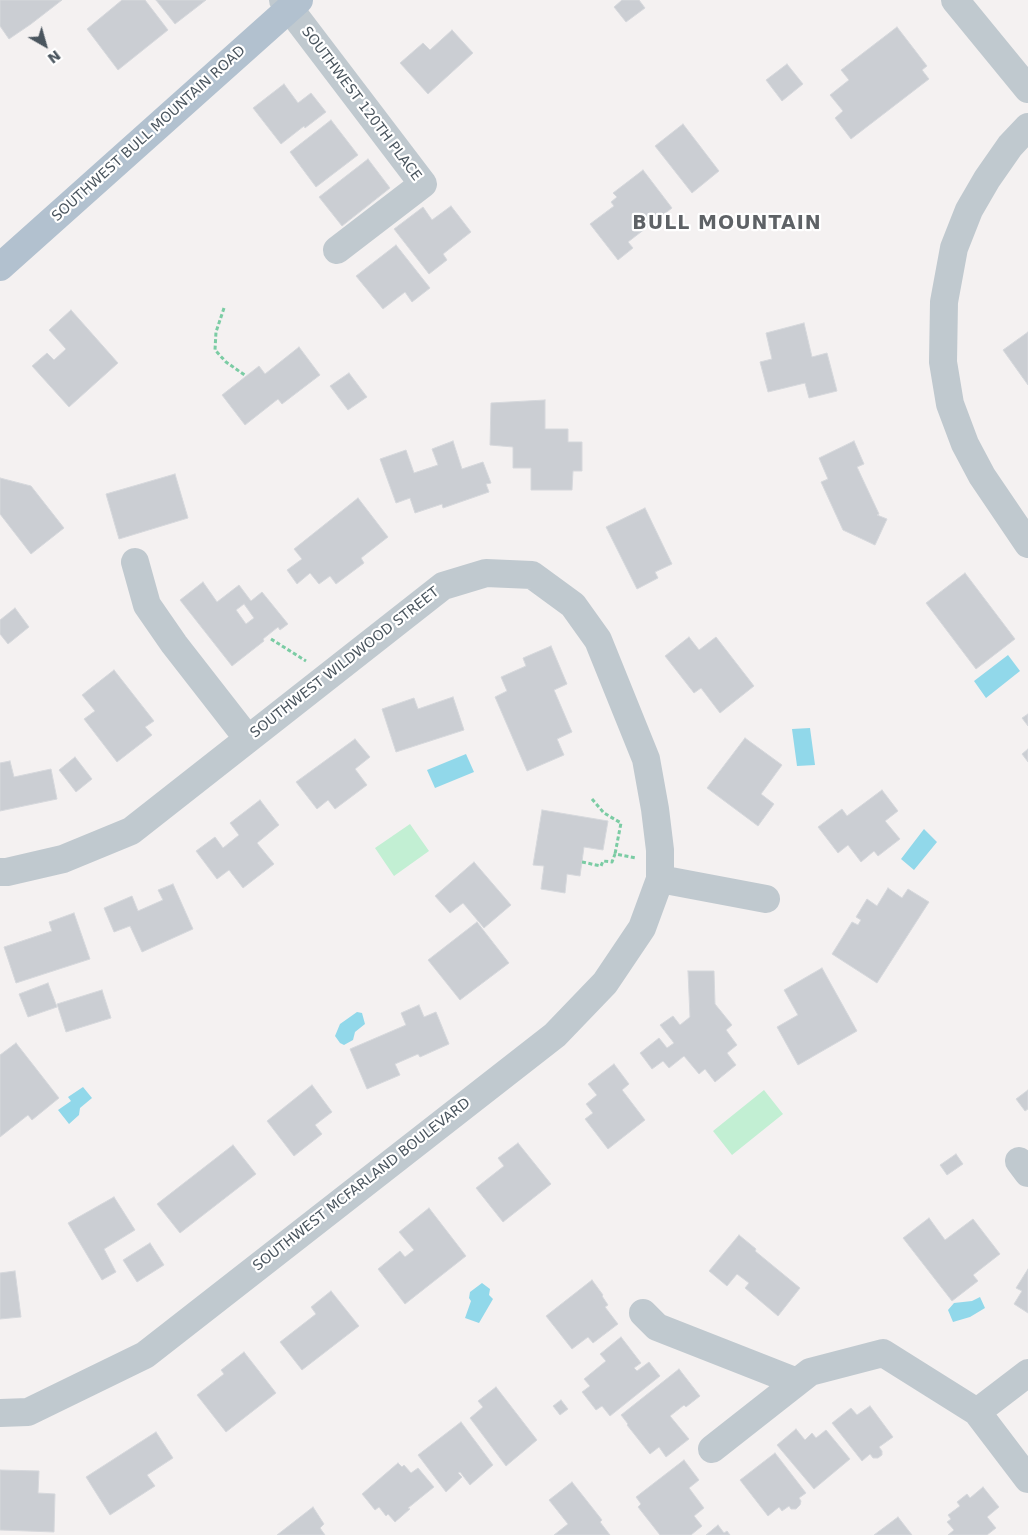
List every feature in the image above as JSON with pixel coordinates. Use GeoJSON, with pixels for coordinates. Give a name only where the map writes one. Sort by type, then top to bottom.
{"type":"FeatureCollection","features":[{"type":"Feature","properties":{"kind":"main road","name":"SOUTHWEST BULL MOUNTAIN ROAD"},"geometry":{"type":"LineString","coordinates":[[0,267],[290,3]]}},
{"type":"Feature","properties":{"kind":"street"},"geometry":{"type":"LineString","coordinates":[[955,0],[1028,89]]}},
{"type":"Feature","properties":{"kind":"street","name":"SOUTHWEST 120TH PLACE"},"geometry":{"type":"LineString","coordinates":[[290,3],[422,184],[337,250]]}},
{"type":"Feature","properties":{"kind":"street"},"geometry":{"type":"LineString","coordinates":[[1028,127],[1010,146],[987,178],[969,210],[954,248],[944,302],[943,362],[950,404],[965,444],[982,476],[1028,544]]}},
{"type":"Feature","properties":{"kind":"street"},"geometry":{"type":"LineString","coordinates":[[135,562],[147,605],[174,644],[248,739]]}},
{"type":"Feature","properties":{"kind":"street","name":"SOUTHWEST WILDWOOD STREET"},"geometry":{"type":"LineString","coordinates":[[0,872],[63,859],[131,831],[443,586],[486,573],[532,575],[573,605],[598,640],[646,759],[660,850],[652,869]]}},
{"type":"Feature","properties":{"kind":"street"},"geometry":{"type":"LineString","coordinates":[[652,869],[766,899]]}},
{"type":"Feature","properties":{"kind":"street","name":"SOUTHWEST MCFARLAND BOULEVARD"},"geometry":{"type":"LineString","coordinates":[[0,1414],[28,1412],[145,1355],[555,1035],[605,983],[642,928],[652,869]]}},
{"type":"Feature","properties":{"kind":"street"},"geometry":{"type":"LineString","coordinates":[[643,1312],[656,1326],[797,1382]]}},
{"type":"Feature","properties":{"kind":"street"},"geometry":{"type":"LineString","coordinates":[[712,1449],[810,1372],[882,1353],[977,1412],[1028,1479]]}},
{"type":"Feature","properties":{"kind":"street"},"geometry":{"type":"LineString","coordinates":[[977,1412],[1028,1373]]}},
{"type":"Feature","properties":{"kind":"path"},"geometry":{"type":"LineString","coordinates":[[224,308],[216,332],[215,350],[226,362],[246,376]]}},
{"type":"Feature","properties":{"kind":"path"},"geometry":{"type":"LineString","coordinates":[[271,639],[309,664]]}},
{"type":"Feature","properties":{"kind":"path"},"geometry":{"type":"LineString","coordinates":[[582,862],[602,866],[602,861],[612,862],[621,823],[604,814],[592,799]]}},
{"type":"Feature","properties":{"kind":"path"},"geometry":{"type":"LineString","coordinates":[[615,854],[652,869]]}},
{"type":"Feature","properties":{"kind":"green space"},"geometry":{"type":"Polygon","coordinates":[[[410,824],[429,851],[394,876],[375,848],[410,824]]]}},
{"type":"Feature","properties":{"kind":"green space"},"geometry":{"type":"Polygon","coordinates":[[[764,1090],[783,1114],[732,1155],[713,1131],[764,1090]]]}},
{"type":"Feature","properties":{"kind":"water"},"geometry":{"type":"Polygon","coordinates":[[[1008,655],[1020,671],[986,698],[974,681],[1008,655]]]}},
{"type":"Feature","properties":{"kind":"water"},"geometry":{"type":"Polygon","coordinates":[[[810,728],[815,765],[797,766],[792,729],[810,728]]]}},
{"type":"Feature","properties":{"kind":"water"},"geometry":{"type":"Polygon","coordinates":[[[466,754],[474,772],[435,788],[427,770],[466,754]]]}},
{"type":"Feature","properties":{"kind":"water"},"geometry":{"type":"Polygon","coordinates":[[[924,829],[937,842],[914,870],[901,859],[924,829]]]}},
{"type":"Feature","properties":{"kind":"water"},"geometry":{"type":"Polygon","coordinates":[[[357,1012],[362,1013],[365,1024],[355,1032],[353,1040],[344,1045],[335,1036],[340,1024],[357,1012]]]}},
{"type":"Feature","properties":{"kind":"water"},"geometry":{"type":"Polygon","coordinates":[[[83,1087],[92,1098],[80,1108],[79,1115],[69,1124],[58,1110],[71,1101],[68,1097],[83,1087]]]}},
{"type":"Feature","properties":{"kind":"water"},"geometry":{"type":"Polygon","coordinates":[[[482,1283],[490,1289],[489,1295],[493,1299],[479,1323],[465,1318],[471,1301],[469,1298],[470,1292],[482,1283]]]}},
{"type":"Feature","properties":{"kind":"water"},"geometry":{"type":"Polygon","coordinates":[[[980,1297],[985,1308],[970,1317],[953,1322],[948,1310],[954,1303],[972,1301],[980,1297]]]}},
{"type":"Feature","properties":{"kind":"building"},"geometry":{"type":"Polygon","coordinates":[[[0,0],[62,0],[9,39],[0,26],[0,0]]]}},
{"type":"Feature","properties":{"kind":"building"},"geometry":{"type":"Polygon","coordinates":[[[122,0],[145,0],[168,30],[118,70],[87,29],[122,0]]]}},
{"type":"Feature","properties":{"kind":"building"},"geometry":{"type":"Polygon","coordinates":[[[156,0],[206,0],[175,24],[156,0]]]}},
{"type":"Feature","properties":{"kind":"building"},"geometry":{"type":"Polygon","coordinates":[[[622,0],[639,0],[645,8],[626,22],[614,7],[622,0]]]}},
{"type":"Feature","properties":{"kind":"building"},"geometry":{"type":"Polygon","coordinates":[[[897,27],[927,66],[922,70],[929,79],[851,139],[835,118],[843,111],[830,95],[849,80],[841,70],[897,27]]]}},
{"type":"Feature","properties":{"kind":"building"},"geometry":{"type":"Polygon","coordinates":[[[452,30],[473,53],[428,94],[400,63],[423,43],[430,50],[452,30]]]}},
{"type":"Feature","properties":{"kind":"building"},"geometry":{"type":"Polygon","coordinates":[[[787,64],[803,84],[782,101],[766,80],[787,64]]]}},
{"type":"Feature","properties":{"kind":"building"},"geometry":{"type":"Polygon","coordinates":[[[284,84],[298,103],[311,93],[326,112],[281,144],[253,108],[284,84]]]}},
{"type":"Feature","properties":{"kind":"building"},"geometry":{"type":"Polygon","coordinates":[[[331,120],[358,155],[316,187],[290,152],[331,120]]]}},
{"type":"Feature","properties":{"kind":"building"},"geometry":{"type":"Polygon","coordinates":[[[683,124],[719,171],[692,193],[655,146],[683,124]]]}},
{"type":"Feature","properties":{"kind":"building"},"geometry":{"type":"Polygon","coordinates":[[[368,159],[390,188],[342,226],[319,197],[368,159]]]}},
{"type":"Feature","properties":{"kind":"building"},"geometry":{"type":"Polygon","coordinates":[[[643,170],[672,208],[628,242],[633,248],[618,260],[590,224],[614,206],[611,202],[617,197],[613,193],[643,170]]]}},
{"type":"Feature","properties":{"kind":"building"},"geometry":{"type":"Polygon","coordinates":[[[451,206],[471,232],[443,254],[447,260],[429,274],[394,229],[423,207],[432,220],[451,206]]]}},
{"type":"Feature","properties":{"kind":"building"},"geometry":{"type":"Polygon","coordinates":[[[396,245],[430,288],[412,302],[405,292],[383,309],[356,276],[396,245]]]}},
{"type":"Feature","properties":{"kind":"building"},"geometry":{"type":"Polygon","coordinates":[[[71,310],[118,363],[69,407],[32,366],[47,353],[54,360],[66,349],[49,330],[71,310]]]}},
{"type":"Feature","properties":{"kind":"building"},"geometry":{"type":"Polygon","coordinates":[[[804,323],[812,357],[827,353],[837,391],[809,398],[805,383],[768,392],[760,362],[772,359],[766,333],[804,323]]]}},
{"type":"Feature","properties":{"kind":"building"},"geometry":{"type":"Polygon","coordinates":[[[1028,332],[1028,385],[1003,350],[1028,332]]]}},
{"type":"Feature","properties":{"kind":"building"},"geometry":{"type":"Polygon","coordinates":[[[299,347],[320,375],[282,404],[278,399],[245,425],[222,395],[259,366],[265,374],[299,347]]]}},
{"type":"Feature","properties":{"kind":"building"},"geometry":{"type":"Polygon","coordinates":[[[349,373],[367,397],[348,410],[330,386],[349,373]]]}},
{"type":"Feature","properties":{"kind":"building"},"geometry":{"type":"Polygon","coordinates":[[[545,400],[545,429],[568,429],[568,442],[582,442],[582,471],[573,471],[572,490],[531,490],[531,468],[513,468],[513,447],[490,445],[491,403],[545,400]]]}},
{"type":"Feature","properties":{"kind":"building"},"geometry":{"type":"Polygon","coordinates":[[[453,441],[462,469],[483,462],[491,483],[486,484],[489,492],[443,508],[442,504],[415,513],[410,498],[396,503],[380,459],[406,450],[414,473],[438,465],[432,449],[453,441]]]}},
{"type":"Feature","properties":{"kind":"building"},"geometry":{"type":"Polygon","coordinates":[[[854,441],[864,464],[857,467],[879,514],[877,515],[887,519],[875,545],[843,530],[821,482],[828,479],[819,458],[854,441]]]}},
{"type":"Feature","properties":{"kind":"building"},"geometry":{"type":"Polygon","coordinates":[[[175,474],[188,518],[119,539],[106,494],[175,474]]]}},
{"type":"Feature","properties":{"kind":"building"},"geometry":{"type":"Polygon","coordinates":[[[0,478],[31,486],[64,528],[31,554],[0,514],[0,478]]]}},
{"type":"Feature","properties":{"kind":"building"},"geometry":{"type":"Polygon","coordinates":[[[358,498],[388,537],[361,558],[364,563],[336,584],[330,576],[319,584],[310,573],[297,584],[287,570],[302,559],[294,549],[358,498]]]}},
{"type":"Feature","properties":{"kind":"building"},"geometry":{"type":"Polygon","coordinates":[[[645,508],[672,564],[655,572],[658,578],[637,589],[606,527],[645,508]]]}},
{"type":"Feature","properties":{"kind":"building"},"geometry":{"type":"Polygon","coordinates":[[[965,573],[1015,639],[976,669],[926,603],[965,573]]]}},
{"type":"Feature","properties":{"kind":"building"},"geometry":{"type":"Polygon","coordinates":[[[203,582],[217,602],[239,585],[251,601],[262,592],[288,624],[280,630],[278,627],[263,639],[264,641],[232,666],[180,600],[203,582]],[[244,604],[236,610],[246,624],[254,618],[244,604]]]}},
{"type":"Feature","properties":{"kind":"building"},"geometry":{"type":"Polygon","coordinates":[[[15,608],[29,627],[8,644],[0,634],[0,620],[15,608]]]}},
{"type":"Feature","properties":{"kind":"building"},"geometry":{"type":"Polygon","coordinates":[[[689,637],[699,650],[716,637],[754,686],[720,713],[701,688],[694,693],[665,656],[689,637]]]}},
{"type":"Feature","properties":{"kind":"building"},"geometry":{"type":"Polygon","coordinates":[[[551,646],[567,684],[554,690],[572,732],[557,739],[564,755],[527,771],[495,697],[507,691],[501,677],[526,666],[523,658],[551,646]]]}},
{"type":"Feature","properties":{"kind":"building"},"geometry":{"type":"Polygon","coordinates":[[[114,670],[154,721],[145,727],[152,735],[117,762],[84,719],[95,711],[82,695],[114,670]]]}},
{"type":"Feature","properties":{"kind":"building"},"geometry":{"type":"Polygon","coordinates":[[[453,697],[464,730],[396,752],[382,709],[414,698],[418,709],[453,697]]]}},
{"type":"Feature","properties":{"kind":"building"},"geometry":{"type":"Polygon","coordinates":[[[1028,714],[1028,726],[1022,718],[1028,714]]]}},
{"type":"Feature","properties":{"kind":"building"},"geometry":{"type":"Polygon","coordinates":[[[745,738],[782,765],[761,794],[774,804],[758,826],[707,788],[745,738]]]}},
{"type":"Feature","properties":{"kind":"building"},"geometry":{"type":"Polygon","coordinates":[[[355,739],[370,757],[355,769],[367,785],[335,809],[328,800],[317,809],[296,782],[355,739]]]}},
{"type":"Feature","properties":{"kind":"building"},"geometry":{"type":"Polygon","coordinates":[[[1028,749],[1028,762],[1022,754],[1028,749]]]}},
{"type":"Feature","properties":{"kind":"building"},"geometry":{"type":"Polygon","coordinates":[[[75,757],[92,779],[76,792],[59,770],[75,757]]]}},
{"type":"Feature","properties":{"kind":"building"},"geometry":{"type":"Polygon","coordinates":[[[10,761],[14,777],[51,769],[57,799],[0,811],[0,763],[10,761]]]}},
{"type":"Feature","properties":{"kind":"building"},"geometry":{"type":"Polygon","coordinates":[[[882,790],[898,811],[885,821],[900,839],[878,856],[874,851],[861,862],[848,845],[838,853],[818,827],[842,809],[847,816],[882,790]]]}},
{"type":"Feature","properties":{"kind":"building"},"geometry":{"type":"Polygon","coordinates":[[[260,800],[279,825],[257,843],[274,864],[243,888],[229,870],[217,879],[196,851],[215,837],[223,848],[239,835],[230,823],[260,800]]]}},
{"type":"Feature","properties":{"kind":"building"},"geometry":{"type":"Polygon","coordinates":[[[542,810],[608,821],[603,850],[584,847],[580,876],[567,874],[565,893],[541,889],[544,866],[533,865],[542,810]]]}},
{"type":"Feature","properties":{"kind":"building"},"geometry":{"type":"Polygon","coordinates":[[[474,862],[511,905],[484,928],[463,903],[450,913],[435,896],[474,862]]]}},
{"type":"Feature","properties":{"kind":"building"},"geometry":{"type":"Polygon","coordinates":[[[173,884],[193,929],[142,952],[130,926],[114,932],[104,908],[132,896],[138,911],[163,900],[158,890],[173,884]]]}},
{"type":"Feature","properties":{"kind":"building"},"geometry":{"type":"Polygon","coordinates":[[[888,888],[902,898],[908,889],[929,902],[877,983],[832,954],[852,922],[858,925],[861,920],[856,917],[867,899],[877,906],[888,888]]]}},
{"type":"Feature","properties":{"kind":"building"},"geometry":{"type":"Polygon","coordinates":[[[74,913],[90,959],[16,983],[4,947],[52,931],[49,922],[74,913]]]}},
{"type":"Feature","properties":{"kind":"building"},"geometry":{"type":"Polygon","coordinates":[[[477,922],[509,963],[460,1000],[428,960],[477,922]]]}},
{"type":"Feature","properties":{"kind":"building"},"geometry":{"type":"Polygon","coordinates":[[[822,968],[857,1031],[798,1065],[777,1027],[798,1015],[784,990],[822,968]]]}},
{"type":"Feature","properties":{"kind":"building"},"geometry":{"type":"Polygon","coordinates":[[[688,971],[714,971],[715,1004],[732,1025],[726,1030],[737,1045],[727,1053],[736,1065],[715,1082],[705,1069],[699,1074],[684,1056],[669,1068],[663,1061],[652,1069],[640,1053],[659,1038],[667,1048],[674,1043],[660,1025],[673,1016],[680,1025],[690,1017],[688,971]]]}},
{"type":"Feature","properties":{"kind":"building"},"geometry":{"type":"Polygon","coordinates":[[[48,983],[57,1007],[28,1017],[19,994],[48,983]]]}},
{"type":"Feature","properties":{"kind":"building"},"geometry":{"type":"Polygon","coordinates":[[[102,990],[111,1018],[66,1032],[57,1004],[102,990]]]}},
{"type":"Feature","properties":{"kind":"building"},"geometry":{"type":"Polygon","coordinates":[[[419,1005],[424,1017],[436,1012],[449,1044],[420,1057],[418,1054],[395,1064],[400,1075],[367,1089],[350,1049],[406,1025],[401,1013],[419,1005]]]}},
{"type":"Feature","properties":{"kind":"building"},"geometry":{"type":"Polygon","coordinates":[[[16,1043],[59,1098],[32,1120],[28,1115],[0,1137],[0,1055],[16,1043]]]}},
{"type":"Feature","properties":{"kind":"building"},"geometry":{"type":"Polygon","coordinates":[[[614,1064],[629,1084],[622,1090],[645,1120],[608,1149],[585,1119],[593,1113],[586,1104],[597,1095],[588,1084],[614,1064]]]}},
{"type":"Feature","properties":{"kind":"building"},"geometry":{"type":"Polygon","coordinates":[[[312,1085],[332,1112],[315,1125],[322,1134],[294,1156],[267,1121],[312,1085]]]}},
{"type":"Feature","properties":{"kind":"building"},"geometry":{"type":"Polygon","coordinates":[[[1028,1090],[1028,1109],[1025,1111],[1016,1099],[1028,1090]]]}},
{"type":"Feature","properties":{"kind":"building"},"geometry":{"type":"Polygon","coordinates":[[[518,1143],[551,1184],[503,1222],[476,1188],[504,1166],[498,1158],[518,1143]]]}},
{"type":"Feature","properties":{"kind":"building"},"geometry":{"type":"Polygon","coordinates":[[[233,1145],[256,1174],[180,1233],[157,1204],[233,1145]]]}},
{"type":"Feature","properties":{"kind":"building"},"geometry":{"type":"Polygon","coordinates":[[[956,1154],[963,1164],[947,1175],[940,1165],[956,1154]]]}},
{"type":"Feature","properties":{"kind":"building"},"geometry":{"type":"Polygon","coordinates":[[[114,1197],[135,1230],[104,1249],[116,1272],[102,1280],[68,1223],[114,1197]]]}},
{"type":"Feature","properties":{"kind":"building"},"geometry":{"type":"Polygon","coordinates":[[[429,1208],[466,1256],[405,1304],[378,1269],[400,1251],[405,1257],[414,1250],[399,1232],[429,1208]]]}},
{"type":"Feature","properties":{"kind":"building"},"geometry":{"type":"Polygon","coordinates":[[[929,1218],[945,1240],[973,1219],[1000,1254],[973,1275],[978,1281],[952,1301],[903,1238],[929,1218]]]}},
{"type":"Feature","properties":{"kind":"building"},"geometry":{"type":"Polygon","coordinates":[[[739,1235],[756,1249],[755,1251],[800,1288],[778,1316],[745,1288],[749,1283],[737,1274],[727,1286],[709,1271],[739,1235]]]}},
{"type":"Feature","properties":{"kind":"building"},"geometry":{"type":"Polygon","coordinates":[[[150,1243],[164,1265],[137,1282],[123,1260],[150,1243]]]}},
{"type":"Feature","properties":{"kind":"building"},"geometry":{"type":"Polygon","coordinates":[[[1028,1269],[1028,1313],[1014,1304],[1022,1291],[1016,1288],[1028,1269]]]}},
{"type":"Feature","properties":{"kind":"building"},"geometry":{"type":"Polygon","coordinates":[[[15,1271],[21,1317],[0,1319],[0,1273],[15,1271]]]}},
{"type":"Feature","properties":{"kind":"building"},"geometry":{"type":"Polygon","coordinates":[[[592,1280],[608,1305],[605,1307],[618,1324],[593,1343],[588,1337],[572,1349],[546,1316],[592,1280]]]}},
{"type":"Feature","properties":{"kind":"building"},"geometry":{"type":"Polygon","coordinates":[[[331,1291],[359,1326],[302,1370],[280,1342],[316,1314],[311,1307],[331,1291]]]}},
{"type":"Feature","properties":{"kind":"building"},"geometry":{"type":"Polygon","coordinates":[[[621,1337],[641,1363],[634,1368],[637,1371],[649,1362],[660,1376],[610,1416],[602,1406],[596,1410],[582,1392],[590,1386],[584,1379],[606,1361],[600,1354],[621,1337]]]}},
{"type":"Feature","properties":{"kind":"building"},"geometry":{"type":"Polygon","coordinates":[[[244,1352],[276,1393],[226,1432],[197,1395],[224,1374],[221,1370],[244,1352]]]}},
{"type":"Feature","properties":{"kind":"building"},"geometry":{"type":"Polygon","coordinates":[[[679,1369],[700,1396],[670,1416],[689,1439],[666,1457],[659,1447],[650,1454],[621,1415],[679,1369]]]}},
{"type":"Feature","properties":{"kind":"building"},"geometry":{"type":"Polygon","coordinates":[[[496,1387],[537,1440],[506,1466],[470,1418],[483,1407],[478,1401],[496,1387]]]}},
{"type":"Feature","properties":{"kind":"building"},"geometry":{"type":"Polygon","coordinates":[[[561,1400],[568,1409],[560,1415],[553,1406],[561,1400]]]}},
{"type":"Feature","properties":{"kind":"building"},"geometry":{"type":"Polygon","coordinates":[[[870,1406],[893,1437],[879,1447],[882,1455],[878,1458],[873,1458],[870,1454],[862,1461],[832,1423],[851,1408],[857,1415],[870,1406]]]}},
{"type":"Feature","properties":{"kind":"building"},"geometry":{"type":"Polygon","coordinates":[[[461,1422],[493,1465],[470,1485],[460,1472],[458,1473],[462,1477],[446,1492],[418,1455],[461,1422]]]}},
{"type":"Feature","properties":{"kind":"building"},"geometry":{"type":"Polygon","coordinates":[[[796,1429],[805,1440],[812,1433],[816,1438],[826,1430],[850,1459],[814,1489],[777,1445],[796,1429]]]}},
{"type":"Feature","properties":{"kind":"building"},"geometry":{"type":"Polygon","coordinates":[[[156,1432],[173,1458],[147,1475],[155,1486],[110,1515],[86,1477],[156,1432]]]}},
{"type":"Feature","properties":{"kind":"building"},"geometry":{"type":"Polygon","coordinates":[[[775,1453],[806,1493],[799,1498],[801,1501],[800,1505],[796,1509],[791,1509],[789,1506],[782,1511],[779,1507],[768,1516],[740,1480],[775,1453]]]}},
{"type":"Feature","properties":{"kind":"building"},"geometry":{"type":"Polygon","coordinates":[[[684,1460],[699,1480],[689,1488],[704,1508],[694,1516],[702,1526],[691,1535],[660,1535],[638,1507],[641,1504],[636,1497],[684,1460]]]}},
{"type":"Feature","properties":{"kind":"building"},"geometry":{"type":"Polygon","coordinates":[[[398,1463],[402,1467],[404,1465],[411,1473],[418,1468],[434,1487],[408,1508],[410,1509],[395,1522],[388,1514],[386,1516],[379,1507],[375,1510],[362,1494],[398,1463]]]}},
{"type":"Feature","properties":{"kind":"building"},"geometry":{"type":"Polygon","coordinates":[[[0,1470],[39,1471],[38,1493],[55,1494],[54,1532],[0,1530],[0,1470]]]}},
{"type":"Feature","properties":{"kind":"building"},"geometry":{"type":"Polygon","coordinates":[[[572,1482],[602,1520],[600,1522],[610,1535],[554,1535],[568,1524],[549,1500],[572,1482]]]}},
{"type":"Feature","properties":{"kind":"building"},"geometry":{"type":"Polygon","coordinates":[[[983,1487],[999,1507],[987,1517],[996,1528],[987,1535],[948,1535],[954,1530],[947,1522],[951,1519],[948,1515],[960,1506],[957,1502],[967,1494],[970,1498],[983,1487]]]}},
{"type":"Feature","properties":{"kind":"building"},"geometry":{"type":"Polygon","coordinates":[[[313,1507],[324,1524],[320,1528],[325,1535],[277,1535],[313,1507]]]}},
{"type":"Feature","properties":{"kind":"building"},"geometry":{"type":"Polygon","coordinates":[[[898,1517],[912,1535],[874,1535],[898,1517]]]}},
{"type":"Feature","properties":{"kind":"building"},"geometry":{"type":"Polygon","coordinates":[[[718,1525],[724,1533],[727,1531],[730,1535],[706,1535],[718,1525]]]}},
{"type":"Feature","properties":{"kind":"district","name":"BULL MOUNTAIN"},"geometry":{"type":"Point","coordinates":[727,224]}}]}
